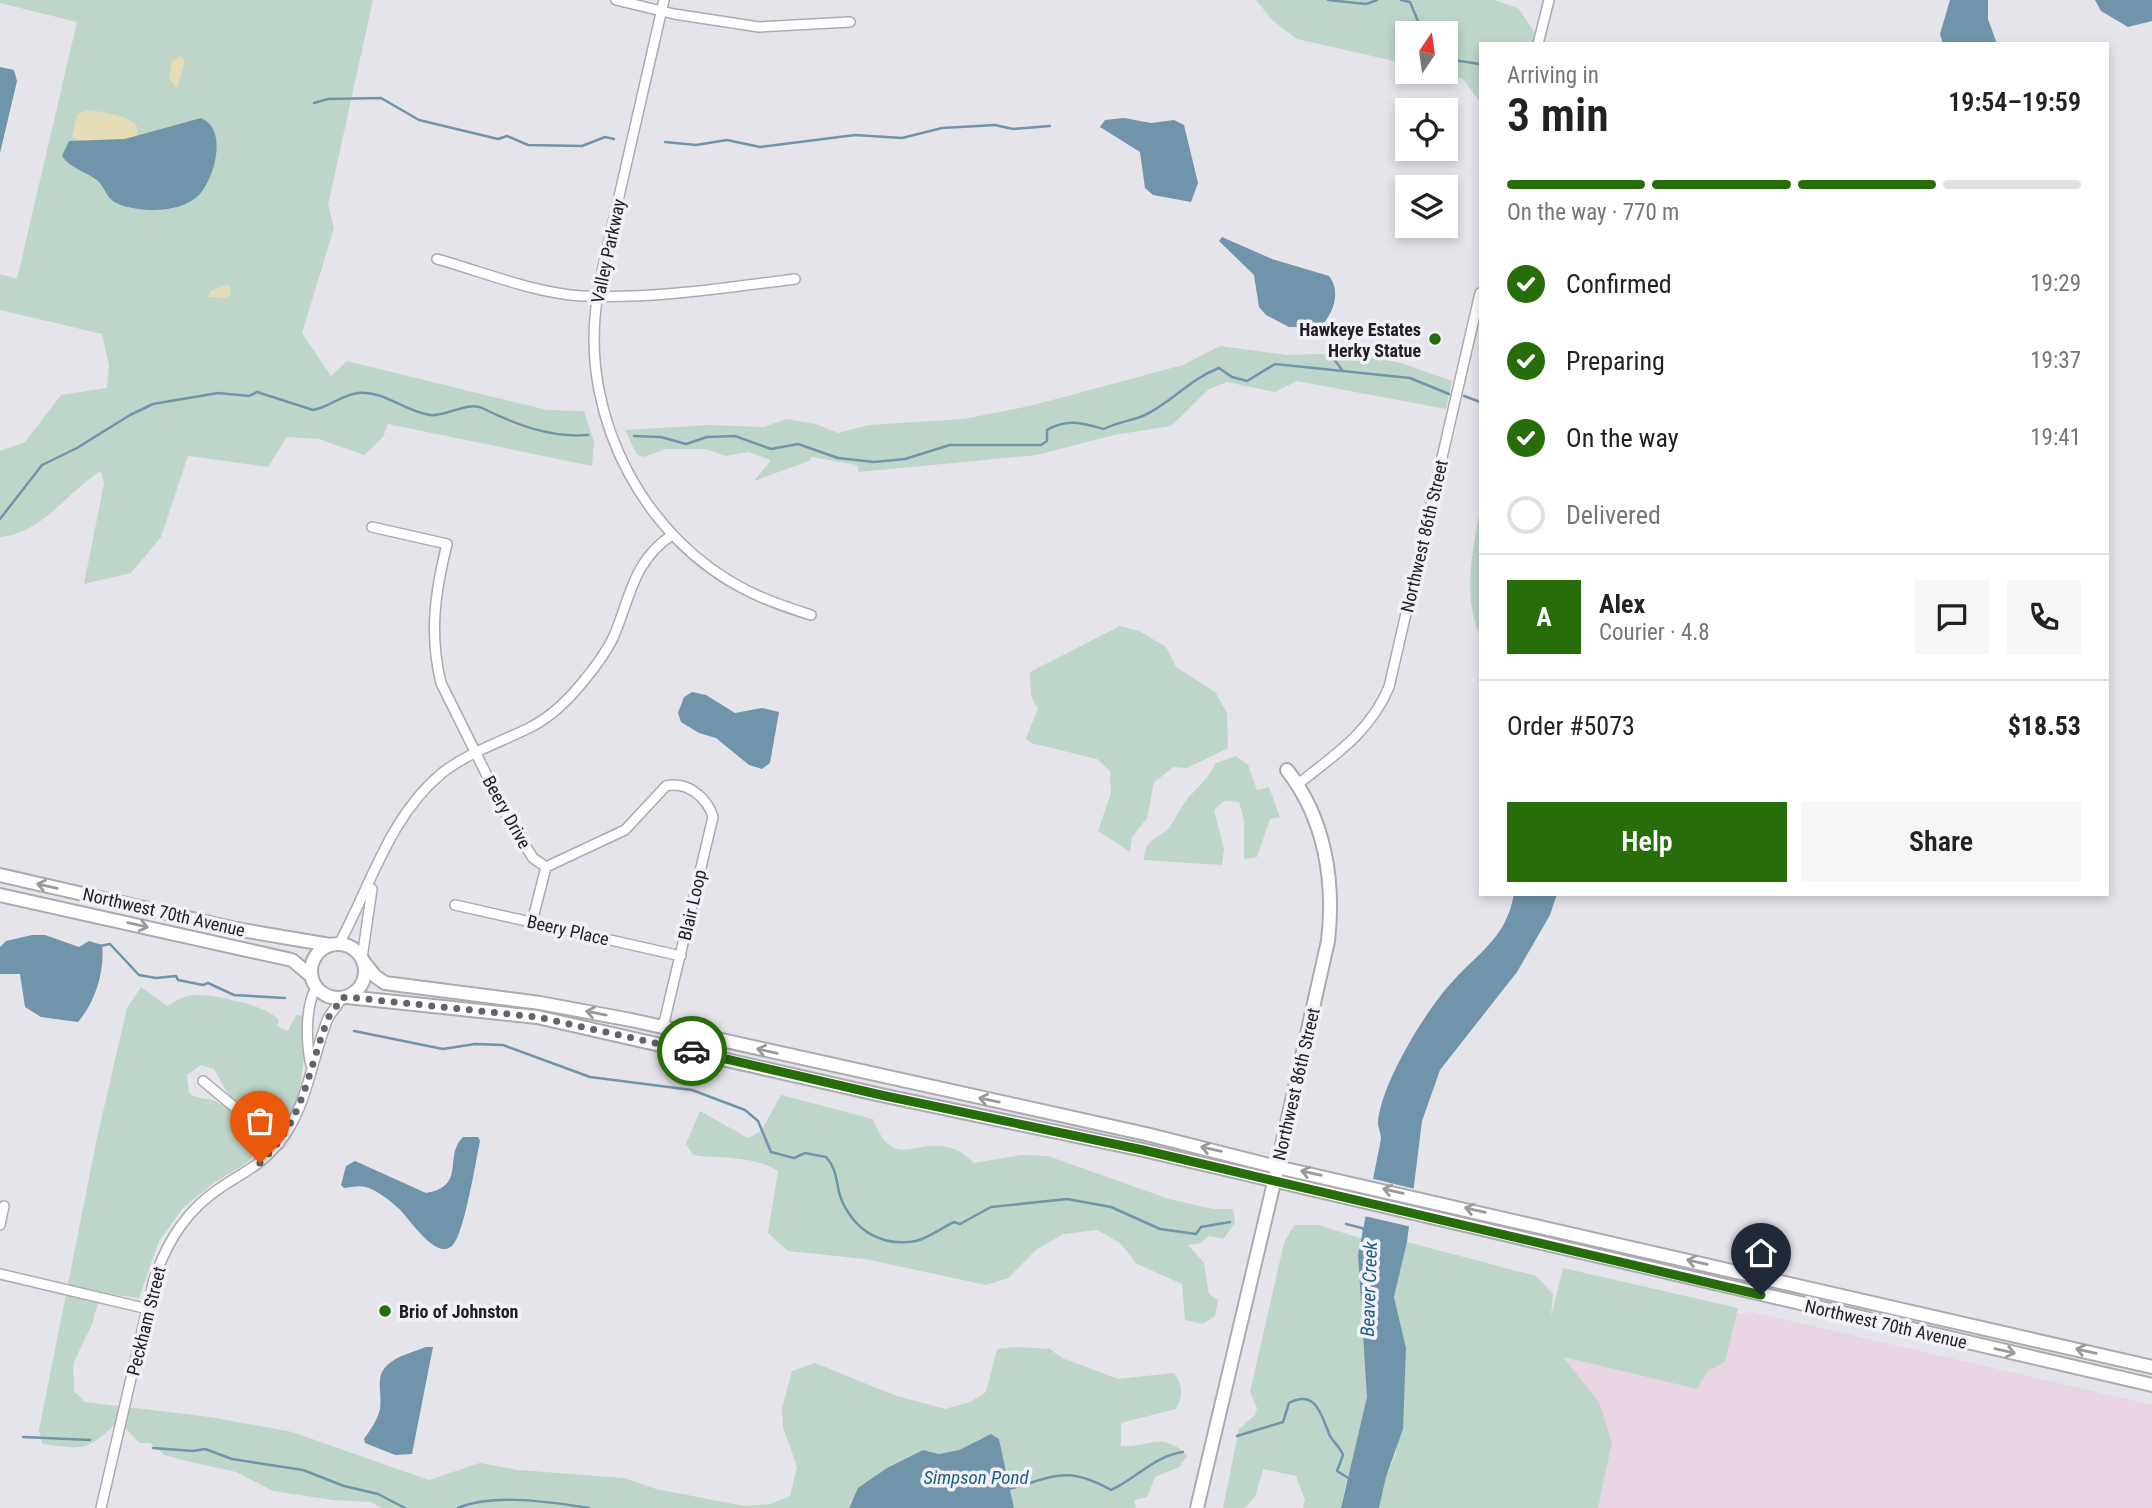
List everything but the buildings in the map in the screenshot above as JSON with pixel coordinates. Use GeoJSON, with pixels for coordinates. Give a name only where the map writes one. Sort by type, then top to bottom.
{"type":"FeatureCollection","features":[{"type":"Feature","properties":{"kind":"main road","name":"Northwest 86th Street"},"geometry":{"type":"LineString","coordinates":[[1197,1508],[1320,979],[1332,906],[1331,878],[1325,853],[1298,784],[1287,770]]}},
{"type":"Feature","properties":{"kind":"main road","name":"Northwest 70th Avenue"},"geometry":{"type":"LineString","coordinates":[[0,875],[236,929],[356,951],[375,976],[385,983],[551,1005],[663,1027],[1146,1134],[1276,1174],[1340,1197],[2152,1385]]}},
{"type":"Feature","properties":{"kind":"main road","name":"Northwest 70th Avenue"},"geometry":{"type":"LineString","coordinates":[[0,895],[292,960],[327,996],[537,1017],[849,1087],[1276,1174],[1344,1180],[2152,1367]]}},
{"type":"Feature","properties":{"kind":"main road"},"geometry":{"type":"LineString","coordinates":[[314,982],[314,957],[334,945]]}},
{"type":"Feature","properties":{"kind":"main road"},"geometry":{"type":"LineString","coordinates":[[344,998],[361,986],[365,970],[363,960]]}},
{"type":"Feature","properties":{"kind":"street"},"geometry":{"type":"LineString","coordinates":[[615,0],[663,4],[674,14],[759,27],[850,22]]}},
{"type":"Feature","properties":{"kind":"street"},"geometry":{"type":"LineString","coordinates":[[1538,42],[1549,0]]}},
{"type":"Feature","properties":{"kind":"street","name":"Valley Parkway"},"geometry":{"type":"LineString","coordinates":[[663,4],[598,295],[596,353],[606,422],[626,472],[672,535],[717,573],[747,590],[811,615]]}},
{"type":"Feature","properties":{"kind":"street"},"geometry":{"type":"LineString","coordinates":[[437,258],[562,292],[598,295],[671,295],[795,279]]}},
{"type":"Feature","properties":{"kind":"street","name":"Northwest 86th Street"},"geometry":{"type":"LineString","coordinates":[[1298,784],[1363,733],[1389,687],[1479,297]]}},
{"type":"Feature","properties":{"kind":"street","name":"Beery Drive"},"geometry":{"type":"LineString","coordinates":[[372,527],[447,544],[433,608],[436,663],[451,706],[510,822],[533,858],[546,867]]}},
{"type":"Feature","properties":{"kind":"street"},"geometry":{"type":"LineString","coordinates":[[334,945],[374,877],[387,841],[404,815],[442,773],[476,751],[534,725],[573,693],[612,639],[627,593],[650,554],[672,535]]}},
{"type":"Feature","properties":{"kind":"street","name":"Blair Loop"},"geometry":{"type":"LineString","coordinates":[[546,867],[625,830],[667,786],[676,784],[691,789],[710,806],[713,817],[663,1027]]}},
{"type":"Feature","properties":{"kind":"street"},"geometry":{"type":"LineString","coordinates":[[532,922],[546,867]]}},
{"type":"Feature","properties":{"kind":"street"},"geometry":{"type":"LineString","coordinates":[[363,960],[374,877]]}},
{"type":"Feature","properties":{"kind":"street","name":"Beery Place"},"geometry":{"type":"LineString","coordinates":[[455,905],[681,956]]}},
{"type":"Feature","properties":{"kind":"street","name":"Peckham Street"},"geometry":{"type":"LineString","coordinates":[[311,1065],[308,1054],[310,998],[314,982]]}},
{"type":"Feature","properties":{"kind":"street","name":"Peckham Street"},"geometry":{"type":"LineString","coordinates":[[101,1508],[148,1308],[165,1248],[185,1218],[225,1184],[250,1172],[279,1144],[296,1117],[328,1018],[344,998]]}},
{"type":"Feature","properties":{"kind":"street"},"geometry":{"type":"LineString","coordinates":[[849,1087],[853,1070]]}},
{"type":"Feature","properties":{"kind":"street"},"geometry":{"type":"LineString","coordinates":[[203,1082],[279,1144]]}},
{"type":"Feature","properties":{"kind":"street"},"geometry":{"type":"LineString","coordinates":[[0,1225],[4,1206]]}},
{"type":"Feature","properties":{"kind":"street"},"geometry":{"type":"LineString","coordinates":[[0,1274],[148,1308]]}},
{"type":"Feature","properties":{"kind":"shaded area"},"geometry":{"type":"Polygon","coordinates":[[[1752,1312],[2152,1405],[2152,1508],[1598,1508],[1612,1443],[1562,1357],[1697,1389],[1708,1371],[1725,1362],[1736,1314],[1752,1312]]]}},
{"type":"Feature","properties":{"kind":"green space"},"geometry":{"type":"Polygon","coordinates":[[[0,0],[373,0],[328,205],[334,228],[302,333],[331,376],[347,361],[547,410],[584,411],[594,442],[592,466],[388,424],[383,437],[364,455],[319,439],[287,437],[268,467],[188,456],[161,537],[131,573],[84,584],[104,484],[101,471],[42,520],[16,534],[0,537],[0,451],[25,442],[61,395],[107,388],[109,365],[102,334],[0,310],[0,274],[17,279],[77,22],[0,3],[0,0]]]}},
{"type":"Feature","properties":{"kind":"green space"},"geometry":{"type":"Polygon","coordinates":[[[1256,0],[1494,0],[1518,8],[1535,33],[1533,42],[1479,42],[1479,101],[1463,79],[1458,77],[1458,21],[1395,21],[1395,61],[1297,39],[1273,21],[1256,0]]]}},
{"type":"Feature","properties":{"kind":"green space"},"geometry":{"type":"Polygon","coordinates":[[[1220,346],[1288,355],[1353,353],[1401,363],[1452,381],[1446,409],[1297,381],[1275,392],[1227,382],[1209,389],[1171,426],[1114,435],[1037,455],[859,472],[857,465],[812,457],[809,461],[754,481],[771,460],[748,452],[726,456],[706,449],[666,449],[643,457],[637,455],[625,430],[709,425],[764,427],[786,419],[816,424],[838,433],[869,425],[964,419],[1030,406],[1183,365],[1220,346]]]}},
{"type":"Feature","properties":{"kind":"green space"},"geometry":{"type":"Polygon","coordinates":[[[1479,515],[1479,632],[1471,605],[1472,557],[1479,515]]]}},
{"type":"Feature","properties":{"kind":"green space"},"geometry":{"type":"Polygon","coordinates":[[[1120,626],[1139,631],[1166,647],[1176,667],[1215,692],[1227,713],[1228,748],[1187,768],[1174,767],[1154,782],[1147,818],[1132,837],[1130,852],[1098,831],[1111,793],[1110,771],[1097,759],[1031,743],[1026,738],[1038,709],[1031,696],[1030,672],[1120,626]]]}},
{"type":"Feature","properties":{"kind":"green space"},"geometry":{"type":"Polygon","coordinates":[[[1236,756],[1248,765],[1257,790],[1269,787],[1280,817],[1270,819],[1257,857],[1244,859],[1244,820],[1239,802],[1224,801],[1214,810],[1224,849],[1222,865],[1144,860],[1150,842],[1170,827],[1185,801],[1207,778],[1216,763],[1236,756]]]}},
{"type":"Feature","properties":{"kind":"green space"},"geometry":{"type":"Polygon","coordinates":[[[141,987],[167,1006],[193,995],[251,1005],[272,1015],[279,1020],[277,1026],[288,1031],[296,1015],[305,1016],[301,1078],[293,1110],[286,1122],[276,1130],[265,1127],[229,1096],[214,1069],[201,1065],[187,1075],[189,1093],[215,1101],[227,1108],[250,1128],[263,1146],[244,1165],[216,1181],[183,1208],[159,1241],[139,1298],[101,1293],[92,1324],[73,1364],[74,1391],[85,1402],[210,1417],[292,1432],[429,1480],[480,1463],[518,1470],[624,1478],[656,1489],[744,1506],[771,1504],[790,1496],[797,1467],[783,1427],[782,1408],[792,1371],[815,1363],[894,1395],[945,1409],[970,1402],[986,1392],[997,1349],[1018,1347],[1050,1349],[1062,1358],[1118,1379],[1174,1373],[1181,1391],[1176,1409],[1121,1423],[1121,1446],[1163,1442],[1179,1448],[1187,1456],[1179,1467],[1155,1477],[1147,1497],[1134,1500],[1136,1508],[1014,1508],[999,1439],[982,1438],[959,1450],[939,1454],[923,1450],[887,1468],[850,1502],[849,1508],[382,1508],[370,1502],[333,1500],[273,1491],[236,1472],[165,1455],[150,1443],[139,1443],[123,1425],[113,1426],[96,1441],[81,1447],[42,1444],[39,1430],[97,1138],[127,1008],[141,987]]]}},
{"type":"Feature","properties":{"kind":"green space"},"geometry":{"type":"Polygon","coordinates":[[[781,1095],[873,1119],[889,1145],[897,1149],[926,1146],[951,1148],[961,1152],[974,1163],[1021,1155],[1048,1156],[1169,1199],[1213,1209],[1233,1209],[1235,1223],[1223,1239],[1209,1236],[1199,1244],[1188,1245],[1204,1263],[1209,1294],[1218,1300],[1215,1316],[1203,1324],[1185,1320],[1182,1284],[1137,1264],[1120,1243],[1097,1230],[1064,1234],[1037,1249],[1008,1278],[986,1285],[865,1259],[788,1251],[768,1233],[778,1171],[758,1162],[693,1155],[686,1144],[700,1111],[748,1138],[761,1131],[781,1095]]]}},
{"type":"Feature","properties":{"kind":"green space"},"geometry":{"type":"Polygon","coordinates":[[[1294,1225],[1318,1225],[1363,1239],[1358,1255],[1368,1379],[1359,1439],[1341,1508],[1303,1508],[1305,1500],[1296,1476],[1263,1469],[1255,1497],[1245,1508],[1223,1508],[1239,1429],[1255,1415],[1257,1408],[1250,1392],[1284,1243],[1294,1225]]]}},
{"type":"Feature","properties":{"kind":"green space"},"geometry":{"type":"Polygon","coordinates":[[[1407,1242],[1536,1276],[1553,1294],[1551,1316],[1563,1268],[1738,1308],[1725,1362],[1708,1371],[1697,1389],[1563,1357],[1599,1402],[1612,1443],[1598,1508],[1379,1508],[1386,1477],[1396,1453],[1406,1348],[1394,1297],[1407,1242]]]}},
{"type":"Feature","properties":{"kind":"sand"},"geometry":{"type":"Polygon","coordinates":[[[181,56],[185,61],[177,89],[169,78],[172,61],[181,56]]]}},
{"type":"Feature","properties":{"kind":"sand"},"geometry":{"type":"Polygon","coordinates":[[[88,110],[129,120],[138,128],[137,136],[95,142],[72,137],[77,114],[88,110]]]}},
{"type":"Feature","properties":{"kind":"sand"},"geometry":{"type":"Polygon","coordinates":[[[229,285],[231,294],[225,298],[208,297],[210,291],[229,285]]]}},
{"type":"Feature","properties":{"kind":"water"},"geometry":{"type":"Polygon","coordinates":[[[1950,0],[1988,0],[1988,19],[1996,42],[1942,42],[1940,34],[1950,0]]]}},
{"type":"Feature","properties":{"kind":"water"},"geometry":{"type":"Polygon","coordinates":[[[2095,0],[2152,0],[2152,21],[2128,27],[2101,11],[2095,0]]]}},
{"type":"Feature","properties":{"kind":"water"},"geometry":{"type":"Polygon","coordinates":[[[0,67],[14,70],[17,81],[0,153],[0,67]]]}},
{"type":"Feature","properties":{"kind":"water"},"geometry":{"type":"Polygon","coordinates":[[[201,118],[209,124],[217,142],[214,165],[200,194],[180,206],[147,210],[119,204],[111,199],[97,180],[74,167],[62,156],[69,141],[125,139],[201,118]]]}},
{"type":"Feature","properties":{"kind":"water"},"geometry":{"type":"Polygon","coordinates":[[[1124,118],[1151,123],[1174,120],[1184,125],[1198,183],[1191,202],[1153,195],[1145,188],[1140,152],[1100,127],[1105,120],[1124,118]]]}},
{"type":"Feature","properties":{"kind":"water"},"geometry":{"type":"Polygon","coordinates":[[[1222,237],[1272,259],[1329,276],[1335,288],[1335,295],[1326,321],[1321,326],[1289,327],[1266,315],[1259,307],[1254,275],[1219,241],[1222,237]]]}},
{"type":"Feature","properties":{"kind":"water"},"geometry":{"type":"Polygon","coordinates":[[[692,692],[706,695],[735,713],[762,708],[779,712],[770,763],[762,769],[749,765],[716,738],[699,733],[681,722],[678,713],[684,697],[692,692]]]}},
{"type":"Feature","properties":{"kind":"water","name":"Beaver Creek"},"geometry":{"type":"Polygon","coordinates":[[[1513,896],[1556,896],[1550,915],[1517,972],[1440,1070],[1422,1121],[1407,1242],[1394,1297],[1406,1348],[1403,1429],[1386,1477],[1379,1508],[1341,1508],[1367,1397],[1358,1255],[1381,1139],[1378,1123],[1381,1107],[1396,1068],[1418,1028],[1442,993],[1491,943],[1510,909],[1513,896]]]}},
{"type":"Feature","properties":{"kind":"water"},"geometry":{"type":"Polygon","coordinates":[[[45,935],[79,947],[89,941],[102,945],[102,965],[97,986],[89,1006],[78,1022],[41,1017],[25,1007],[20,974],[0,974],[0,947],[6,941],[45,935]]]}},
{"type":"Feature","properties":{"kind":"water"},"geometry":{"type":"Polygon","coordinates":[[[463,1137],[478,1137],[480,1141],[461,1228],[452,1246],[445,1249],[430,1243],[398,1208],[379,1193],[366,1187],[344,1188],[341,1185],[346,1166],[355,1161],[426,1193],[439,1189],[450,1177],[457,1145],[463,1137]]]}},
{"type":"Feature","properties":{"kind":"water"},"geometry":{"type":"Polygon","coordinates":[[[433,1347],[412,1454],[395,1455],[365,1443],[364,1439],[380,1409],[380,1378],[385,1368],[398,1358],[433,1347]]]}},
{"type":"Feature","properties":{"kind":"water","name":"Simpson Pond"},"geometry":{"type":"Polygon","coordinates":[[[991,1434],[999,1439],[1014,1508],[849,1508],[858,1488],[887,1468],[923,1450],[939,1454],[959,1450],[991,1434]]]}},
{"type":"Feature","properties":{"kind":"pier"},"geometry":{"type":"Polygon","coordinates":[[[1370,1178],[1415,1189],[1412,1227],[1364,1216],[1370,1178]]]}},
{"type":"Feature","properties":{"kind":"waterway"},"geometry":{"type":"LineString","coordinates":[[1328,0],[1366,4],[1377,0]]}},
{"type":"Feature","properties":{"kind":"waterway"},"geometry":{"type":"LineString","coordinates":[[1401,0],[1410,2],[1418,21]]}},
{"type":"Feature","properties":{"kind":"waterway"},"geometry":{"type":"LineString","coordinates":[[1458,61],[1479,64]]}},
{"type":"Feature","properties":{"kind":"waterway"},"geometry":{"type":"LineString","coordinates":[[314,103],[328,99],[381,98],[419,120],[498,139],[507,136],[528,145],[582,146],[605,137],[614,139]]}},
{"type":"Feature","properties":{"kind":"waterway"},"geometry":{"type":"LineString","coordinates":[[665,142],[696,145],[727,140],[760,147],[855,135],[902,138],[942,128],[995,125],[1013,129],[1050,126]]}},
{"type":"Feature","properties":{"kind":"waterway"},"geometry":{"type":"LineString","coordinates":[[1334,359],[1342,370]]}},
{"type":"Feature","properties":{"kind":"waterway"},"geometry":{"type":"LineString","coordinates":[[634,436],[661,437],[686,444],[707,437],[735,436],[771,449],[798,444],[838,458],[874,462],[905,459],[950,445],[1041,445],[1047,441],[1047,430],[1054,426],[1068,423],[1104,429],[1145,415],[1199,378],[1219,368],[1232,377],[1247,381],[1275,364],[1410,378],[1449,394]]}},
{"type":"Feature","properties":{"kind":"waterway"},"geometry":{"type":"LineString","coordinates":[[0,519],[42,465],[153,404],[218,393],[249,396],[257,392],[313,410],[352,394],[368,393],[430,415],[476,406],[533,429],[588,435]]}},
{"type":"Feature","properties":{"kind":"waterway"},"geometry":{"type":"LineString","coordinates":[[1464,396],[1479,402]]}},
{"type":"Feature","properties":{"kind":"waterway"},"geometry":{"type":"LineString","coordinates":[[100,946],[110,944],[139,975],[156,978],[176,976],[178,980],[203,985],[208,983],[234,995],[285,998]]}},
{"type":"Feature","properties":{"kind":"waterway"},"geometry":{"type":"LineString","coordinates":[[354,1031],[443,1049],[475,1044],[503,1045],[590,1077],[692,1090],[745,1110],[758,1121],[771,1152],[794,1158],[805,1153],[826,1157],[833,1168],[842,1201],[848,1212],[863,1229],[892,1242],[920,1240],[954,1222],[960,1224],[991,1207],[1067,1199],[1111,1207],[1160,1229],[1196,1234],[1201,1227],[1230,1222]]}},
{"type":"Feature","properties":{"kind":"waterway","name":"Beaver Creek"},"geometry":{"type":"LineString","coordinates":[[1346,1224],[1362,1228],[1367,1234]]}},
{"type":"Feature","properties":{"kind":"waterway"},"geometry":{"type":"LineString","coordinates":[[1237,1436],[1283,1422],[1289,1403],[1306,1399],[1317,1407],[1330,1436],[1343,1455],[1337,1471],[1350,1479]]}},
{"type":"Feature","properties":{"kind":"waterway"},"geometry":{"type":"LineString","coordinates":[[23,1437],[90,1440]]}},
{"type":"Feature","properties":{"kind":"waterway"},"geometry":{"type":"LineString","coordinates":[[153,1448],[193,1451],[205,1449],[232,1459],[303,1470],[344,1486],[378,1494],[405,1508]]}},
{"type":"Feature","properties":{"kind":"waterway"},"geometry":{"type":"LineString","coordinates":[[1008,1489],[1070,1475],[1082,1477],[1111,1490],[1163,1458],[1183,1452]]}},
{"type":"Feature","properties":{"kind":"waterway"},"geometry":{"type":"LineString","coordinates":[[458,1508],[472,1503],[505,1500],[540,1501],[589,1508]]}},
{"type":"Feature","properties":{"kind":"way so far"},"geometry":{"type":"LineString","coordinates":[[260,1163],[279,1144],[296,1117],[328,1018],[341,998],[477,1009],[537,1017],[692,1051]]}},
{"type":"Feature","properties":{"kind":"place","name":"Hawkeye Estates Herky Statue"},"geometry":{"type":"Point","coordinates":[1435,339]}},
{"type":"Feature","properties":{"kind":"place","name":"Brio of Johnston"},"geometry":{"type":"Point","coordinates":[385,1311]}},
{"type":"Feature","properties":{"kind":"route"},"geometry":{"type":"LineString","coordinates":[[692,1051],[881,1095],[1143,1150],[1761,1295]]}}]}
